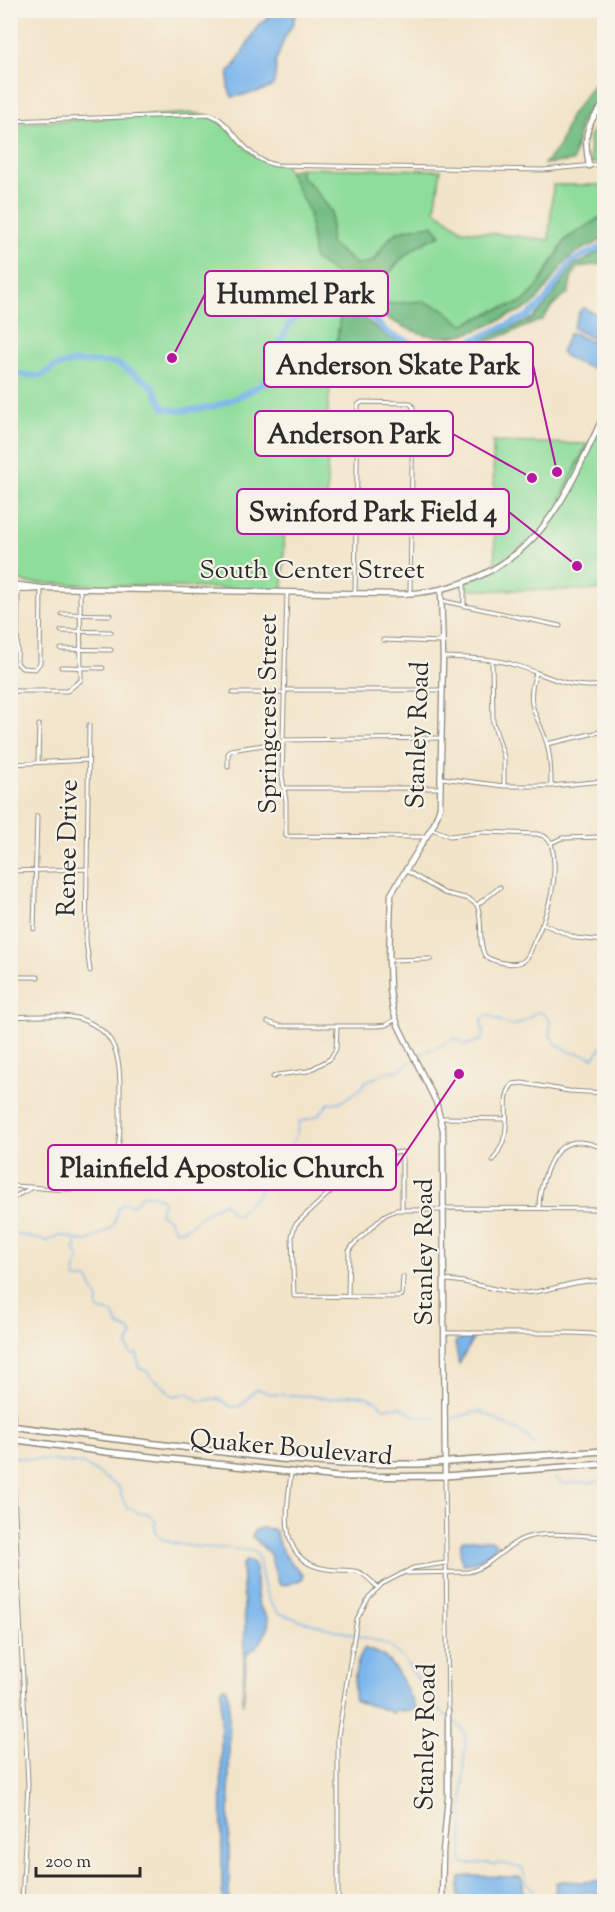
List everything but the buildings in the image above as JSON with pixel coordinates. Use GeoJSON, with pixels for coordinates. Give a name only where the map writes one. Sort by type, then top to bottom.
{"type":"FeatureCollection","features":[{"type":"Feature","properties":{"kind":"main road","name":"Quaker Boulevard"},"geometry":{"type":"LineString","coordinates":[[11,1424],[311,1462],[384,1465],[445,1463],[604,1451]]}},
{"type":"Feature","properties":{"kind":"main road","name":"Quaker Boulevard"},"geometry":{"type":"LineString","coordinates":[[11,1439],[338,1478],[445,1476],[604,1464]]}},
{"type":"Feature","properties":{"kind":"street"},"geometry":{"type":"LineString","coordinates":[[589,166],[586,132],[590,121],[604,104]]}},
{"type":"Feature","properties":{"kind":"street"},"geometry":{"type":"LineString","coordinates":[[10,121],[205,113],[216,117],[255,156],[276,165],[543,170],[604,164]]}},
{"type":"Feature","properties":{"kind":"street"},"geometry":{"type":"LineString","coordinates":[[355,593],[358,405],[362,402],[410,403],[413,406],[410,594]]}},
{"type":"Feature","properties":{"kind":"street","name":"South Center Street"},"geometry":{"type":"LineString","coordinates":[[10,584],[41,588],[287,593],[410,594],[441,590],[478,578],[507,561],[542,529],[562,498],[604,415]]}},
{"type":"Feature","properties":{"kind":"street"},"geometry":{"type":"LineString","coordinates":[[464,583],[464,606]]}},
{"type":"Feature","properties":{"kind":"street"},"geometry":{"type":"LineString","coordinates":[[18,590],[17,663],[23,668],[35,669],[40,664],[41,588]]}},
{"type":"Feature","properties":{"kind":"street","name":"South Center Street"},"geometry":{"type":"LineString","coordinates":[[10,590],[41,588]]}},
{"type":"Feature","properties":{"kind":"street"},"geometry":{"type":"LineString","coordinates":[[15,691],[68,692],[81,680],[80,589]]}},
{"type":"Feature","properties":{"kind":"street","name":"Stanley Road"},"geometry":{"type":"LineString","coordinates":[[441,590],[443,601],[442,788],[439,812],[432,829],[391,894],[389,960],[390,990],[396,1019],[436,1102],[441,1118],[445,1209],[445,1571],[448,1711],[448,1797],[442,1863],[442,1902]]}},
{"type":"Feature","properties":{"kind":"street","name":"Springcrest Street"},"geometry":{"type":"LineString","coordinates":[[287,593],[282,776],[286,801],[286,836],[426,837]]}},
{"type":"Feature","properties":{"kind":"street"},"geometry":{"type":"LineString","coordinates":[[443,601],[560,626]]}},
{"type":"Feature","properties":{"kind":"street"},"geometry":{"type":"LineString","coordinates":[[62,614],[110,615]]}},
{"type":"Feature","properties":{"kind":"street"},"geometry":{"type":"LineString","coordinates":[[61,631],[111,632]]}},
{"type":"Feature","properties":{"kind":"street"},"geometry":{"type":"LineString","coordinates":[[383,640],[442,642]]}},
{"type":"Feature","properties":{"kind":"street"},"geometry":{"type":"LineString","coordinates":[[61,649],[111,650]]}},
{"type":"Feature","properties":{"kind":"street"},"geometry":{"type":"LineString","coordinates":[[443,657],[492,661],[518,666],[570,685],[586,687],[604,685]]}},
{"type":"Feature","properties":{"kind":"street"},"geometry":{"type":"LineString","coordinates":[[492,661],[492,722],[504,756],[504,786]]}},
{"type":"Feature","properties":{"kind":"street"},"geometry":{"type":"LineString","coordinates":[[61,667],[103,668]]}},
{"type":"Feature","properties":{"kind":"street"},"geometry":{"type":"LineString","coordinates":[[536,673],[531,690],[531,703],[547,744],[550,786]]}},
{"type":"Feature","properties":{"kind":"street"},"geometry":{"type":"LineString","coordinates":[[233,693],[442,690]]}},
{"type":"Feature","properties":{"kind":"street","name":"Renee Drive"},"geometry":{"type":"LineString","coordinates":[[89,724],[86,941],[90,971]]}},
{"type":"Feature","properties":{"kind":"street"},"geometry":{"type":"LineString","coordinates":[[38,763],[39,725]]}},
{"type":"Feature","properties":{"kind":"street"},"geometry":{"type":"LineString","coordinates":[[547,744],[604,731]]}},
{"type":"Feature","properties":{"kind":"street"},"geometry":{"type":"LineString","coordinates":[[228,767],[228,754],[231,750],[284,741],[442,738]]}},
{"type":"Feature","properties":{"kind":"street"},"geometry":{"type":"LineString","coordinates":[[10,764],[88,760]]}},
{"type":"Feature","properties":{"kind":"street"},"geometry":{"type":"LineString","coordinates":[[442,778],[504,786],[550,786],[604,781]]}},
{"type":"Feature","properties":{"kind":"street"},"geometry":{"type":"LineString","coordinates":[[284,788],[442,788]]}},
{"type":"Feature","properties":{"kind":"street"},"geometry":{"type":"LineString","coordinates":[[34,929],[37,816]]}},
{"type":"Feature","properties":{"kind":"street"},"geometry":{"type":"LineString","coordinates":[[405,870],[444,893],[469,900],[477,905],[481,914],[483,954],[495,962],[518,962],[529,955],[550,905],[553,889],[551,843],[544,836],[537,834],[476,832],[450,836],[432,829]]}},
{"type":"Feature","properties":{"kind":"street"},"geometry":{"type":"LineString","coordinates":[[551,843],[562,838],[604,837]]}},
{"type":"Feature","properties":{"kind":"street"},"geometry":{"type":"LineString","coordinates":[[10,871],[87,869]]}},
{"type":"Feature","properties":{"kind":"street"},"geometry":{"type":"LineString","coordinates":[[477,905],[500,886]]}},
{"type":"Feature","properties":{"kind":"street"},"geometry":{"type":"LineString","coordinates":[[543,924],[576,938],[604,941]]}},
{"type":"Feature","properties":{"kind":"street"},"geometry":{"type":"LineString","coordinates":[[389,960],[431,959]]}},
{"type":"Feature","properties":{"kind":"street"},"geometry":{"type":"LineString","coordinates":[[598,988],[604,971]]}},
{"type":"Feature","properties":{"kind":"street"},"geometry":{"type":"LineString","coordinates":[[10,977],[38,977]]}},
{"type":"Feature","properties":{"kind":"street"},"geometry":{"type":"LineString","coordinates":[[10,1017],[74,1018],[103,1031],[111,1041],[119,1063],[120,1139],[114,1159],[106,1170],[98,1179],[85,1187],[60,1190],[10,1186]]}},
{"type":"Feature","properties":{"kind":"street"},"geometry":{"type":"LineString","coordinates":[[268,1022],[280,1026],[381,1026],[396,1019]]}},
{"type":"Feature","properties":{"kind":"street"},"geometry":{"type":"LineString","coordinates":[[273,1077],[302,1073],[330,1059],[336,1049],[337,1026]]}},
{"type":"Feature","properties":{"kind":"street"},"geometry":{"type":"LineString","coordinates":[[493,1160],[504,1140],[508,1091],[516,1083],[569,1091],[604,1093]]}},
{"type":"Feature","properties":{"kind":"street"},"geometry":{"type":"LineString","coordinates":[[441,1118],[507,1119]]}},
{"type":"Feature","properties":{"kind":"street"},"geometry":{"type":"LineString","coordinates":[[538,1209],[541,1185],[554,1156],[560,1149],[566,1144],[580,1142],[604,1148]]}},
{"type":"Feature","properties":{"kind":"street"},"geometry":{"type":"LineString","coordinates":[[402,1210],[402,1152],[368,1156],[297,1222],[292,1236],[294,1296],[402,1295],[403,1276]]}},
{"type":"Feature","properties":{"kind":"street"},"geometry":{"type":"LineString","coordinates":[[10,1202],[33,1187]]}},
{"type":"Feature","properties":{"kind":"street"},"geometry":{"type":"LineString","coordinates":[[348,1296],[348,1255],[351,1248],[387,1213],[402,1210],[445,1209],[604,1209]]}},
{"type":"Feature","properties":{"kind":"street"},"geometry":{"type":"LineString","coordinates":[[444,1280],[468,1281],[504,1291],[521,1293],[550,1290],[584,1280],[604,1282]]}},
{"type":"Feature","properties":{"kind":"street"},"geometry":{"type":"LineString","coordinates":[[445,1333],[573,1333],[592,1334],[604,1338]]}},
{"type":"Feature","properties":{"kind":"street"},"geometry":{"type":"LineString","coordinates":[[10,1367],[14,1420],[11,1424],[13,1505],[28,1784],[22,1902]]}},
{"type":"Feature","properties":{"kind":"street"},"geometry":{"type":"LineString","coordinates":[[291,1473],[286,1527],[294,1549],[312,1565],[360,1572],[377,1587]]}},
{"type":"Feature","properties":{"kind":"street"},"geometry":{"type":"LineString","coordinates":[[402,1573],[478,1570],[521,1539],[536,1535],[604,1537]]}},
{"type":"Feature","properties":{"kind":"street"},"geometry":{"type":"LineString","coordinates":[[338,1902],[338,1736],[354,1627],[360,1612],[377,1587],[417,1567],[445,1563]]}},
{"type":"Feature","properties":{"kind":"green space"},"geometry":{"type":"Polygon","coordinates":[[[604,71],[604,98],[581,121],[573,161],[544,164],[559,146],[570,116],[604,71]]]}},
{"type":"Feature","properties":{"kind":"green space"},"geometry":{"type":"Polygon","coordinates":[[[193,113],[205,115],[222,123],[257,157],[285,165],[309,212],[314,259],[337,275],[343,296],[328,404],[327,510],[285,510],[283,590],[28,583],[11,579],[11,124],[193,113]]]}},
{"type":"Feature","properties":{"kind":"green space"},"geometry":{"type":"Polygon","coordinates":[[[604,115],[604,163],[591,163],[589,137],[604,115]]]}},
{"type":"Feature","properties":{"kind":"green space"},"geometry":{"type":"Polygon","coordinates":[[[301,168],[441,170],[435,210],[462,230],[549,240],[553,185],[604,185],[604,215],[566,239],[536,289],[523,302],[496,310],[462,325],[442,309],[375,305],[372,298],[400,260],[417,246],[440,235],[432,225],[410,228],[395,234],[369,264],[356,264],[330,243],[332,212],[312,186],[301,176],[301,168]]]}},
{"type":"Feature","properties":{"kind":"green space"},"geometry":{"type":"Polygon","coordinates":[[[301,168],[301,176],[312,186],[332,212],[330,243],[356,264],[372,261],[391,237],[405,230],[432,225],[441,235],[418,246],[400,260],[372,297],[375,305],[422,301],[442,308],[463,325],[496,310],[523,302],[536,289],[566,239],[604,215],[604,237],[569,258],[533,304],[477,330],[456,336],[437,337],[403,327],[343,296],[337,275],[314,259],[309,212],[288,170],[301,168]]]}},
{"type":"Feature","properties":{"kind":"green space"},"geometry":{"type":"Polygon","coordinates":[[[604,248],[602,264],[579,267],[572,276],[568,293],[553,305],[542,320],[470,349],[447,364],[415,369],[365,367],[332,378],[341,310],[361,316],[388,337],[425,351],[456,350],[532,319],[545,306],[575,264],[604,248]]]}},
{"type":"Feature","properties":{"kind":"green space"},"geometry":{"type":"Polygon","coordinates":[[[604,415],[604,590],[467,590],[464,583],[492,570],[530,540],[495,565],[493,442],[587,444],[559,502],[604,415]]]}},
{"type":"Feature","properties":{"kind":"water"},"geometry":{"type":"Polygon","coordinates":[[[272,10],[296,11],[293,25],[285,38],[275,64],[273,84],[264,90],[232,97],[228,87],[229,71],[234,67],[258,25],[267,19],[272,10]]]}},
{"type":"Feature","properties":{"kind":"water"},"geometry":{"type":"Polygon","coordinates":[[[584,308],[604,318],[604,345],[573,328],[580,310],[584,308]]]}},
{"type":"Feature","properties":{"kind":"water"},"geometry":{"type":"Polygon","coordinates":[[[573,333],[604,348],[604,370],[581,364],[561,352],[569,334],[573,333]]]}},
{"type":"Feature","properties":{"kind":"water"},"geometry":{"type":"Polygon","coordinates":[[[460,1339],[473,1339],[459,1364],[455,1343],[460,1339]]]}},
{"type":"Feature","properties":{"kind":"water"},"geometry":{"type":"Polygon","coordinates":[[[261,1528],[273,1529],[276,1532],[282,1550],[303,1574],[303,1578],[282,1586],[278,1583],[270,1554],[252,1536],[254,1531],[261,1528]]]}},
{"type":"Feature","properties":{"kind":"water"},"geometry":{"type":"Polygon","coordinates":[[[463,1540],[491,1540],[497,1544],[482,1558],[463,1564],[460,1556],[463,1540]]]}},
{"type":"Feature","properties":{"kind":"water"},"geometry":{"type":"Polygon","coordinates":[[[247,1560],[254,1563],[260,1608],[267,1617],[268,1626],[264,1637],[256,1647],[248,1652],[246,1658],[243,1705],[245,1627],[242,1565],[247,1560]]]}},
{"type":"Feature","properties":{"kind":"water"},"geometry":{"type":"Polygon","coordinates":[[[365,1648],[387,1659],[402,1680],[416,1709],[395,1710],[392,1713],[355,1700],[355,1673],[365,1648]]]}},
{"type":"Feature","properties":{"kind":"water"},"geometry":{"type":"Polygon","coordinates":[[[224,1687],[229,1700],[229,1902],[223,1901],[222,1887],[221,1690],[224,1687]]]}},
{"type":"Feature","properties":{"kind":"water"},"geometry":{"type":"Polygon","coordinates":[[[466,1876],[520,1877],[523,1881],[523,1901],[461,1901],[458,1896],[460,1878],[466,1876]]]}},
{"type":"Feature","properties":{"kind":"water"},"geometry":{"type":"Polygon","coordinates":[[[604,1880],[604,1895],[588,1892],[564,1899],[555,1894],[556,1883],[561,1881],[604,1880]]]}},
{"type":"Feature","properties":{"kind":"waterway"},"geometry":{"type":"LineString","coordinates":[[10,372],[42,376],[54,367],[74,362],[116,363],[153,387],[164,408],[181,411],[213,407],[263,384],[275,372],[279,345],[289,325],[304,307],[315,301],[332,300],[359,306],[389,334],[429,350],[460,346],[528,316],[545,301],[572,261],[599,248],[604,243]]}},
{"type":"Feature","properties":{"kind":"waterway"},"geometry":{"type":"LineString","coordinates":[[416,1058],[453,1039],[459,1040],[464,1045],[482,1040],[484,1032],[481,1023],[488,1015],[513,1025],[522,1022],[536,1012],[543,1013],[550,1021],[550,1035],[556,1044],[572,1052],[593,1058],[604,1044]]}},
{"type":"Feature","properties":{"kind":"waterway"},"geometry":{"type":"LineString","coordinates":[[10,1233],[48,1241],[59,1236],[87,1241],[110,1229],[114,1224],[118,1208],[124,1203],[133,1206],[142,1195],[154,1195],[161,1198],[163,1203],[160,1214],[169,1219],[176,1231],[188,1227],[224,1202],[233,1215],[238,1215],[260,1192],[266,1168],[278,1159],[292,1143],[299,1122],[318,1116],[329,1103],[341,1102],[360,1089],[365,1082],[390,1071],[398,1071],[412,1061]]}},
{"type":"Feature","properties":{"kind":"waterway"},"geometry":{"type":"LineString","coordinates":[[76,1241],[74,1249],[79,1259],[74,1271],[76,1279],[88,1279],[98,1300],[97,1308],[113,1313],[118,1325],[130,1331],[132,1336],[127,1346],[131,1355],[137,1354],[139,1368],[148,1372],[173,1396],[189,1393],[199,1401],[218,1399],[236,1407],[240,1406],[257,1389],[272,1394],[329,1399],[349,1395],[365,1396],[378,1402],[383,1408],[401,1407],[415,1416],[437,1418]]}},
{"type":"Feature","properties":{"kind":"waterway"},"geometry":{"type":"LineString","coordinates":[[453,1418],[480,1411],[527,1436],[535,1446]]}},
{"type":"Feature","properties":{"kind":"waterway"},"geometry":{"type":"LineString","coordinates":[[10,1457],[84,1464],[119,1487],[128,1509],[143,1514],[146,1512],[154,1519],[156,1533],[164,1540],[178,1544],[255,1552],[267,1594],[279,1613],[389,1646],[409,1667],[437,1707],[463,1731],[466,1746],[462,1861],[465,1864],[489,1863],[494,1865],[498,1863],[522,1868],[533,1891],[533,1902]]}},
{"type":"Feature","properties":{"kind":"waterway"},"geometry":{"type":"LineString","coordinates":[[555,1478],[563,1484],[604,1481]]}},
{"type":"Feature","properties":{"kind":"place","name":"Hummel Park"},"geometry":{"type":"Point","coordinates":[172,358]}},
{"type":"Feature","properties":{"kind":"place","name":"Anderson Skate Park"},"geometry":{"type":"Point","coordinates":[557,472]}},
{"type":"Feature","properties":{"kind":"place","name":"Anderson Park"},"geometry":{"type":"Point","coordinates":[532,478]}},
{"type":"Feature","properties":{"kind":"place","name":"Swinford Park Field 4"},"geometry":{"type":"Point","coordinates":[577,566]}},
{"type":"Feature","properties":{"kind":"place","name":"Plainfield Apostolic Church"},"geometry":{"type":"Point","coordinates":[459,1074]}}]}
